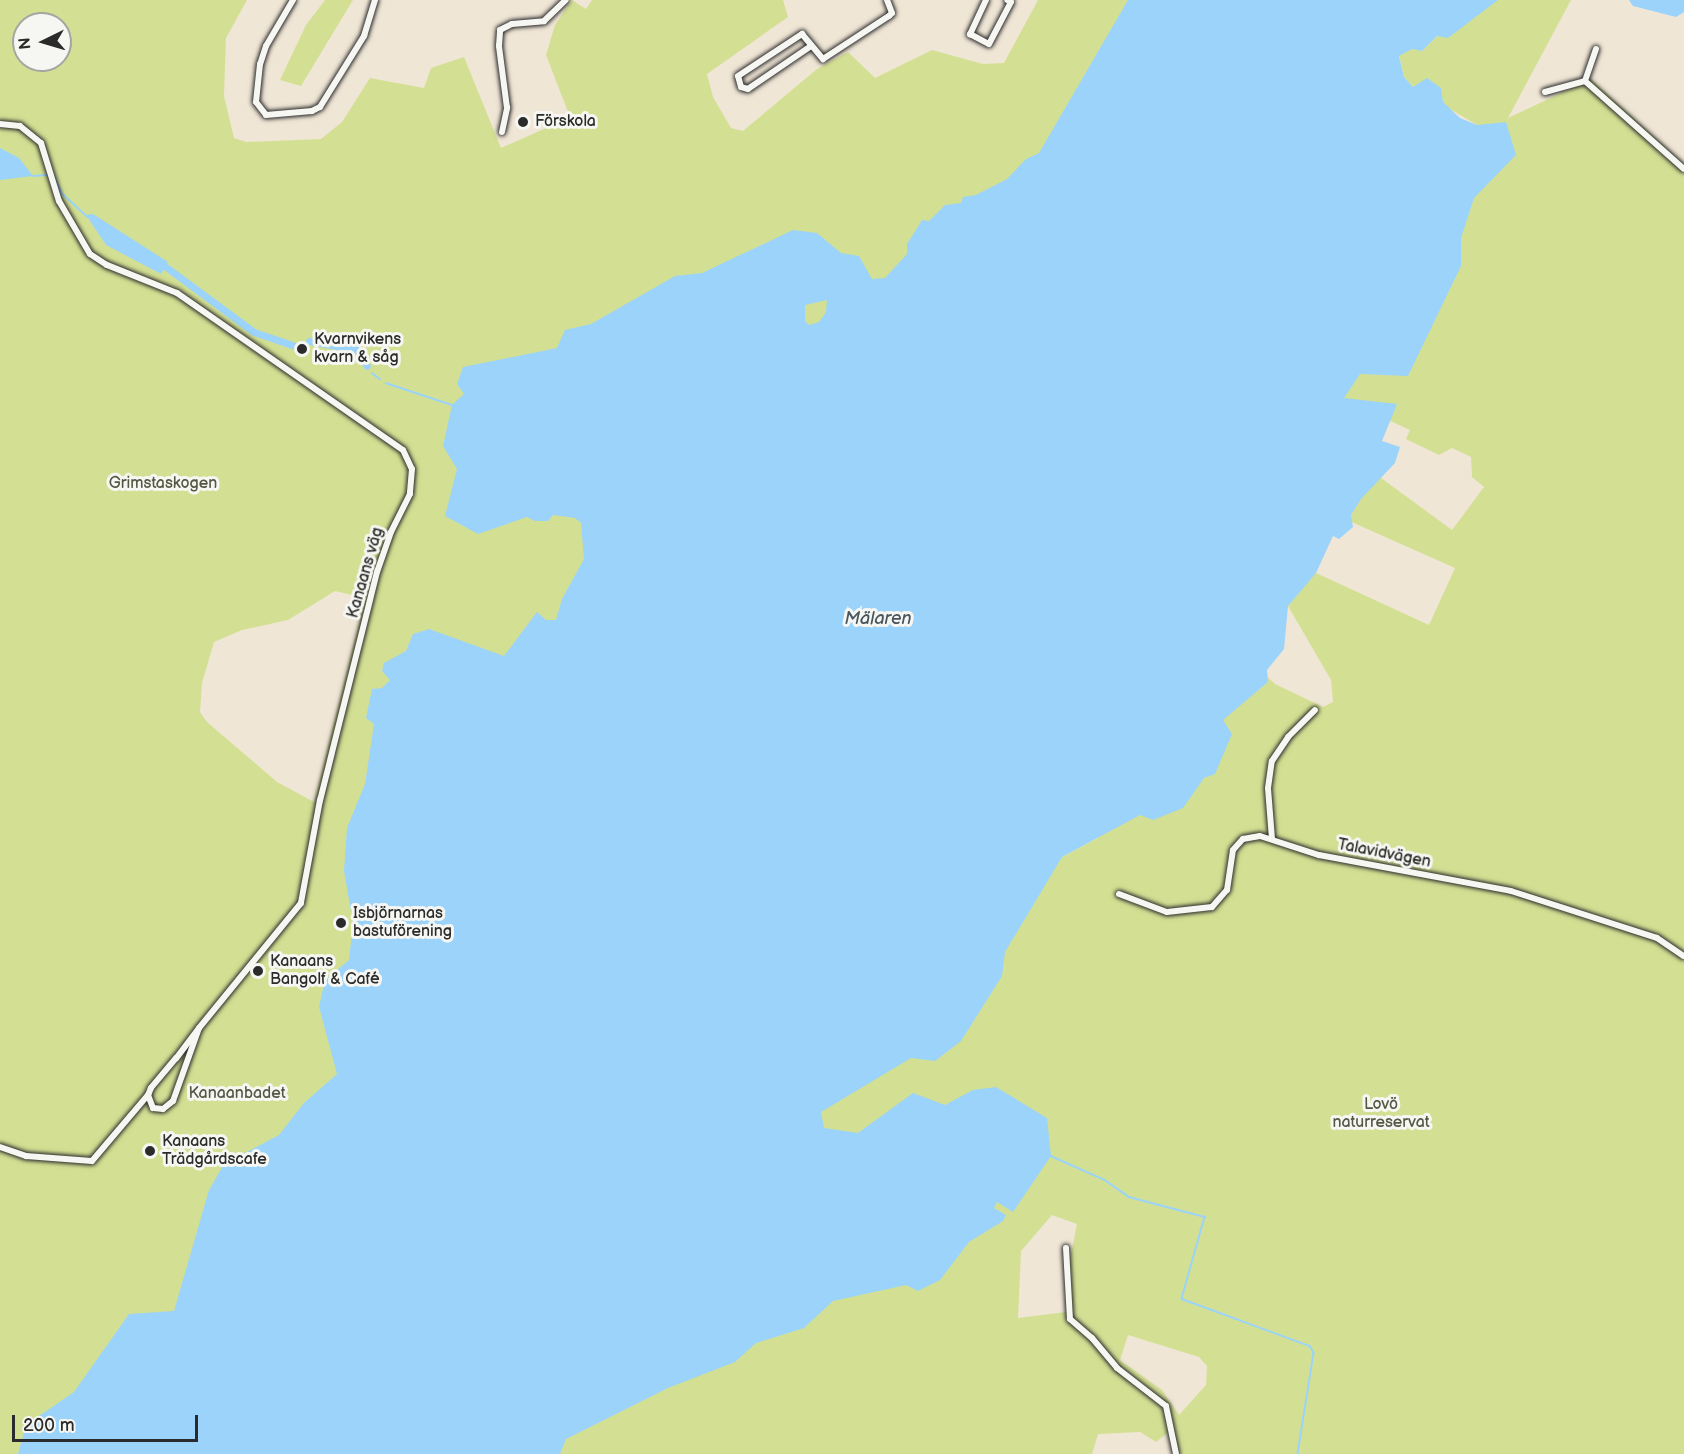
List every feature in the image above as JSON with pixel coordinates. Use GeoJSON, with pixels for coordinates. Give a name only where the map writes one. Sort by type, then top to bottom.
{"type":"FeatureCollection","features":[{"type":"Feature","properties":{"kind":"street"},"geometry":{"type":"LineString","coordinates":[[293,0],[266,46],[260,64],[256,102],[266,115],[312,111],[320,107],[364,36],[375,0]]}},
{"type":"Feature","properties":{"kind":"street"},"geometry":{"type":"LineString","coordinates":[[502,132],[507,108],[498,46],[500,30],[512,24],[544,21],[566,0]]}},
{"type":"Feature","properties":{"kind":"street"},"geometry":{"type":"LineString","coordinates":[[811,46],[748,89],[741,87],[738,76],[802,34],[823,59],[889,16],[892,13],[887,0]]}},
{"type":"Feature","properties":{"kind":"street"},"geometry":{"type":"LineString","coordinates":[[986,0],[970,34],[989,44],[1011,2],[1007,0]]}},
{"type":"Feature","properties":{"kind":"street"},"geometry":{"type":"LineString","coordinates":[[1585,81],[1596,50]]}},
{"type":"Feature","properties":{"kind":"street"},"geometry":{"type":"LineString","coordinates":[[1545,92],[1585,81]]}},
{"type":"Feature","properties":{"kind":"street"},"geometry":{"type":"LineString","coordinates":[[1585,81],[1684,169]]}},
{"type":"Feature","properties":{"kind":"street","name":"Kanaans väg"},"geometry":{"type":"LineString","coordinates":[[0,124],[30,131],[41,142],[62,209],[90,254],[107,265],[177,293],[403,450],[412,469],[410,494],[391,532],[377,572],[320,800],[301,903],[199,1028],[148,1095],[153,1108],[163,1109],[173,1101],[199,1028]]}},
{"type":"Feature","properties":{"kind":"street"},"geometry":{"type":"LineString","coordinates":[[1272,839],[1268,788],[1272,761],[1288,737],[1316,710]]}},
{"type":"Feature","properties":{"kind":"street","name":"Talavidvägen"},"geometry":{"type":"LineString","coordinates":[[1119,894],[1167,912],[1212,907],[1225,895],[1230,858],[1238,844],[1251,836],[1272,839],[1319,855],[1511,891],[1657,938],[1684,956]]}},
{"type":"Feature","properties":{"kind":"street"},"geometry":{"type":"LineString","coordinates":[[0,1147],[26,1156],[92,1161],[148,1095]]}},
{"type":"Feature","properties":{"kind":"street"},"geometry":{"type":"LineString","coordinates":[[1066,1248],[1070,1319],[1092,1338],[1117,1368],[1166,1406],[1176,1454]]}},
{"type":"Feature","properties":{"kind":"green space"},"geometry":{"type":"Polygon","coordinates":[[[0,0],[247,0],[226,38],[224,96],[234,138],[246,142],[321,139],[342,122],[370,78],[424,88],[431,68],[464,57],[501,148],[564,120],[568,112],[546,55],[555,25],[572,0],[586,9],[592,0],[783,0],[788,17],[707,74],[713,97],[731,128],[743,131],[817,69],[848,52],[875,78],[932,50],[983,64],[1004,63],[1038,0],[1232,0],[447,963],[133,1454],[0,1454],[0,0]],[[335,591],[288,620],[242,630],[214,642],[202,683],[200,712],[207,722],[277,782],[314,802],[365,598],[335,591]]]}},
{"type":"Feature","properties":{"kind":"green space"},"geometry":{"type":"Polygon","coordinates":[[[325,0],[353,0],[301,86],[280,80],[306,25],[325,0]]]}},
{"type":"Feature","properties":{"kind":"green space","name":"Lovö naturreservat"},"geometry":{"type":"Polygon","coordinates":[[[1498,0],[1571,0],[1508,118],[1591,79],[1684,164],[1684,1454],[1176,1454],[1170,1431],[1156,1442],[1140,1432],[1098,1434],[1092,1454],[327,1454],[1391,43],[1390,95],[1477,125],[1413,87],[1404,77],[1399,55],[1412,49],[1422,51],[1437,36],[1498,0]],[[1386,419],[1362,464],[1452,530],[1484,487],[1472,477],[1471,457],[1452,448],[1439,455],[1406,439],[1410,430],[1386,419]],[[1329,512],[1316,573],[1429,625],[1455,568],[1329,512]],[[1277,571],[1246,658],[1275,684],[1323,707],[1333,702],[1331,680],[1288,606],[1301,590],[1277,571]],[[1081,825],[1062,857],[1098,838],[1081,825]],[[1052,1215],[1021,1251],[1018,1318],[1066,1312],[1065,1284],[1077,1224],[1052,1215]],[[1128,1335],[1120,1360],[1162,1390],[1179,1415],[1206,1385],[1207,1366],[1199,1357],[1128,1335]]]}},
{"type":"Feature","properties":{"kind":"water","name":"Mälaren"},"geometry":{"type":"Polygon","coordinates":[[[1128,0],[1498,0],[1448,38],[1437,36],[1422,51],[1412,49],[1399,56],[1404,77],[1413,87],[1427,78],[1441,88],[1443,102],[1460,118],[1477,125],[1506,122],[1516,155],[1474,198],[1461,238],[1461,266],[1408,376],[1360,374],[1344,398],[1397,404],[1382,441],[1400,447],[1395,463],[1361,499],[1351,515],[1353,527],[1339,539],[1333,536],[1316,573],[1288,606],[1284,649],[1267,670],[1268,682],[1223,720],[1232,734],[1215,774],[1204,778],[1183,808],[1153,820],[1140,815],[1062,857],[1005,952],[1002,976],[961,1041],[935,1061],[911,1058],[821,1112],[824,1128],[858,1133],[913,1093],[945,1105],[973,1090],[996,1087],[1047,1118],[1051,1156],[1013,1212],[997,1202],[994,1208],[1006,1215],[1003,1221],[969,1242],[940,1280],[918,1291],[906,1285],[833,1301],[804,1328],[756,1343],[735,1362],[668,1388],[566,1439],[560,1454],[18,1454],[26,1425],[74,1392],[129,1314],[174,1311],[209,1190],[224,1164],[279,1135],[304,1103],[337,1074],[319,1007],[325,980],[349,960],[353,923],[344,871],[347,828],[365,784],[374,724],[366,718],[372,689],[382,688],[390,680],[382,671],[384,663],[406,651],[413,634],[429,629],[504,656],[537,612],[546,620],[556,620],[562,599],[584,559],[581,523],[575,518],[553,515],[548,521],[535,521],[527,517],[478,534],[445,516],[457,469],[443,446],[452,405],[464,394],[457,384],[463,367],[557,348],[565,330],[591,324],[675,276],[702,273],[793,230],[817,233],[841,253],[859,256],[872,279],[885,278],[907,254],[907,244],[922,220],[929,221],[945,205],[961,203],[963,197],[976,195],[1007,179],[1026,159],[1039,153],[1128,0]],[[827,300],[805,305],[805,321],[809,325],[819,322],[826,312],[827,300]]]}},
{"type":"Feature","properties":{"kind":"water"},"geometry":{"type":"Polygon","coordinates":[[[1629,0],[1684,0],[1684,12],[1676,17],[1633,6],[1629,0]]]}},
{"type":"Feature","properties":{"kind":"water"},"geometry":{"type":"Polygon","coordinates":[[[0,148],[19,158],[33,176],[0,180],[0,148]]]}},
{"type":"Feature","properties":{"kind":"water"},"geometry":{"type":"Polygon","coordinates":[[[93,214],[168,262],[161,274],[106,245],[86,215],[93,214]]]}},
{"type":"Feature","properties":{"kind":"waterway"},"geometry":{"type":"LineString","coordinates":[[33,176],[49,175]]}},
{"type":"Feature","properties":{"kind":"waterway"},"geometry":{"type":"LineString","coordinates":[[54,175],[63,194],[87,216]]}},
{"type":"Feature","properties":{"kind":"waterway"},"geometry":{"type":"LineString","coordinates":[[166,267],[254,332],[298,347]]}},
{"type":"Feature","properties":{"kind":"waterway"},"geometry":{"type":"LineString","coordinates":[[309,341],[358,350],[367,366]]}},
{"type":"Feature","properties":{"kind":"waterway"},"geometry":{"type":"LineString","coordinates":[[372,373],[380,379]]}},
{"type":"Feature","properties":{"kind":"waterway"},"geometry":{"type":"LineString","coordinates":[[386,383],[452,405]]}},
{"type":"Feature","properties":{"kind":"waterway"},"geometry":{"type":"LineString","coordinates":[[1051,1156],[1105,1180],[1129,1197],[1205,1217],[1182,1299],[1310,1346],[1314,1353],[1298,1454]]}},
{"type":"Feature","properties":{"kind":"place","name":"Förskola"},"geometry":{"type":"Point","coordinates":[523,122]}},
{"type":"Feature","properties":{"kind":"place","name":"Kvarnvikens kvarn & såg"},"geometry":{"type":"Point","coordinates":[302,349]}},
{"type":"Feature","properties":{"kind":"place","name":"Isbjörnarnas bastuförening"},"geometry":{"type":"Point","coordinates":[341,923]}},
{"type":"Feature","properties":{"kind":"place","name":"Kanaans Bangolf & Café"},"geometry":{"type":"Point","coordinates":[258,971]}},
{"type":"Feature","properties":{"kind":"place","name":"Kanaans Trädgårdscafe"},"geometry":{"type":"Point","coordinates":[150,1151]}},
{"type":"Feature","properties":{"kind":"park label","name":"Grimstaskogen"},"geometry":{"type":"Point","coordinates":[163,484]}},
{"type":"Feature","properties":{"kind":"park label","name":"Kanaanbadet"},"geometry":{"type":"Point","coordinates":[237,1094]}}]}
